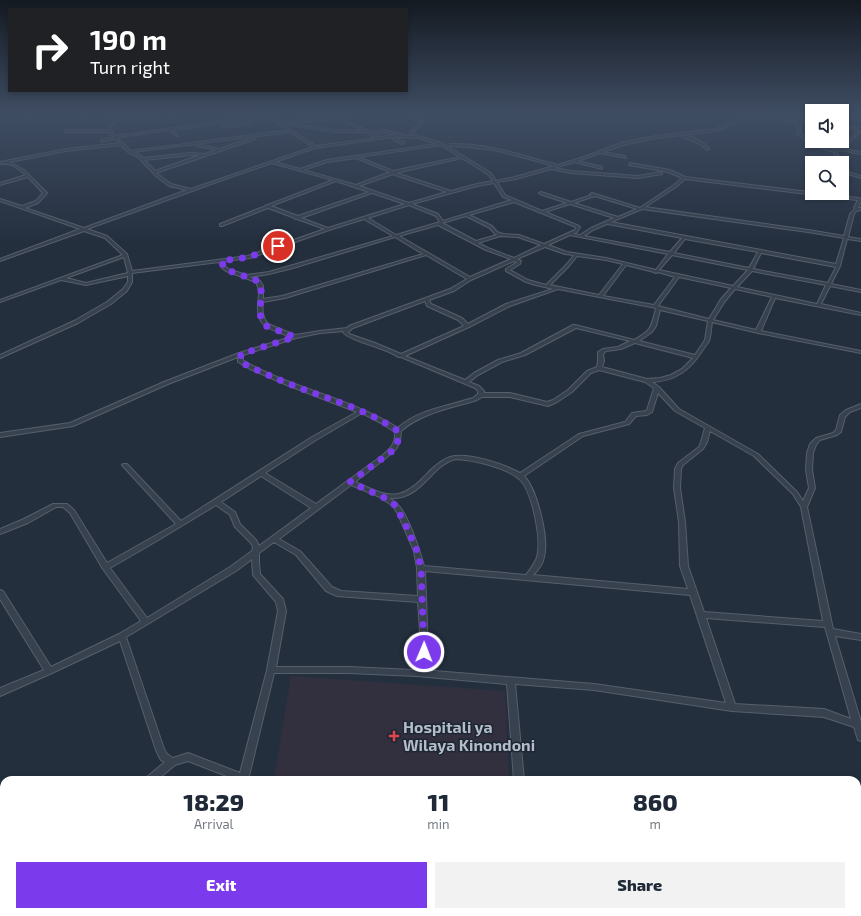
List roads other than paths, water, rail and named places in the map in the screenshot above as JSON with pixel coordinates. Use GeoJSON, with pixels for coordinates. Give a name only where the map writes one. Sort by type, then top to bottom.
{"type":"FeatureCollection","features":[{"type":"Feature","properties":{"kind":"street"},"geometry":{"type":"LineString","coordinates":[[0,163],[32,157]]}},
{"type":"Feature","properties":{"kind":"street"},"geometry":{"type":"LineString","coordinates":[[138,157],[170,185],[192,190]]}},
{"type":"Feature","properties":{"kind":"street"},"geometry":{"type":"LineString","coordinates":[[142,159],[164,157]]}},
{"type":"Feature","properties":{"kind":"street"},"geometry":{"type":"LineString","coordinates":[[155,172],[201,157]]}},
{"type":"Feature","properties":{"kind":"street"},"geometry":{"type":"LineString","coordinates":[[0,260],[287,157]]}},
{"type":"Feature","properties":{"kind":"street"},"geometry":{"type":"LineString","coordinates":[[300,170],[327,161],[356,157],[450,192]]}},
{"type":"Feature","properties":{"kind":"street"},"geometry":{"type":"LineString","coordinates":[[0,435],[70,425],[166,383],[241,354],[295,337],[347,329],[452,290],[470,279],[515,260],[576,231],[578,227],[513,201],[499,192],[496,181],[490,174],[462,157],[394,172],[356,186]]}},
{"type":"Feature","properties":{"kind":"street"},"geometry":{"type":"LineString","coordinates":[[521,157],[544,164],[558,165]]}},
{"type":"Feature","properties":{"kind":"street"},"geometry":{"type":"LineString","coordinates":[[61,279],[86,284],[130,273],[249,257],[328,229],[408,204],[450,192],[514,178],[589,157]]}},
{"type":"Feature","properties":{"kind":"street"},"geometry":{"type":"LineString","coordinates":[[619,157],[625,158]]}},
{"type":"Feature","properties":{"kind":"street"},"geometry":{"type":"LineString","coordinates":[[575,161],[601,168]]}},
{"type":"Feature","properties":{"kind":"street"},"geometry":{"type":"LineString","coordinates":[[6,162],[19,166],[45,193],[37,202],[23,207]]}},
{"type":"Feature","properties":{"kind":"street"},"geometry":{"type":"LineString","coordinates":[[273,162],[356,186],[437,215],[440,223],[477,242],[487,249],[515,260],[519,263],[507,269],[508,272],[527,281],[656,308],[758,332],[861,352]]}},
{"type":"Feature","properties":{"kind":"street"},"geometry":{"type":"LineString","coordinates":[[630,164],[669,171],[684,178],[860,198],[856,208],[859,209],[854,211],[852,214],[838,266],[828,284],[820,304]]}},
{"type":"Feature","properties":{"kind":"street"},"geometry":{"type":"LineString","coordinates":[[550,167],[571,172],[636,177],[652,176],[661,173]]}},
{"type":"Feature","properties":{"kind":"street"},"geometry":{"type":"LineString","coordinates":[[849,173],[861,177]]}},
{"type":"Feature","properties":{"kind":"street"},"geometry":{"type":"LineString","coordinates":[[0,184],[27,176]]}},
{"type":"Feature","properties":{"kind":"street"},"geometry":{"type":"LineString","coordinates":[[581,236],[640,208],[675,186],[684,178]]}},
{"type":"Feature","properties":{"kind":"street"},"geometry":{"type":"LineString","coordinates":[[221,225],[336,180]]}},
{"type":"Feature","properties":{"kind":"street"},"geometry":{"type":"LineString","coordinates":[[296,218],[371,192]]}},
{"type":"Feature","properties":{"kind":"street"},"geometry":{"type":"LineString","coordinates":[[541,193],[617,218]]}},
{"type":"Feature","properties":{"kind":"street"},"geometry":{"type":"LineString","coordinates":[[591,194],[640,208],[763,224],[861,240]]}},
{"type":"Feature","properties":{"kind":"street"},"geometry":{"type":"LineString","coordinates":[[542,212],[595,195]]}},
{"type":"Feature","properties":{"kind":"street"},"geometry":{"type":"LineString","coordinates":[[0,200],[106,237],[126,255],[130,273],[130,282],[125,290],[109,303],[76,322],[0,357]]}},
{"type":"Feature","properties":{"kind":"street"},"geometry":{"type":"LineString","coordinates":[[247,276],[292,267],[513,201]]}},
{"type":"Feature","properties":{"kind":"street"},"geometry":{"type":"LineString","coordinates":[[267,206],[328,229]]}},
{"type":"Feature","properties":{"kind":"street"},"geometry":{"type":"LineString","coordinates":[[466,215],[491,227],[496,233],[527,238],[557,250],[576,255],[625,264],[733,288],[820,304],[861,314]]}},
{"type":"Feature","properties":{"kind":"street"},"geometry":{"type":"LineString","coordinates":[[365,218],[470,279]]}},
{"type":"Feature","properties":{"kind":"street"},"geometry":{"type":"LineString","coordinates":[[608,223],[838,266]]}},
{"type":"Feature","properties":{"kind":"street"},"geometry":{"type":"LineString","coordinates":[[570,234],[861,291]]}},
{"type":"Feature","properties":{"kind":"street"},"geometry":{"type":"LineString","coordinates":[[477,242],[504,235]]}},
{"type":"Feature","properties":{"kind":"street"},"geometry":{"type":"LineString","coordinates":[[656,272],[684,238]]}},
{"type":"Feature","properties":{"kind":"street"},"geometry":{"type":"LineString","coordinates":[[398,431],[411,421],[481,395],[510,395],[548,404],[570,391],[589,372],[599,368],[647,381],[661,380],[673,376],[684,370],[696,357],[707,340],[710,321],[723,300],[750,270],[760,252]]}},
{"type":"Feature","properties":{"kind":"street"},"geometry":{"type":"LineString","coordinates":[[262,301],[283,297],[426,254]]}},
{"type":"Feature","properties":{"kind":"street"},"geometry":{"type":"LineString","coordinates":[[1,300],[126,255]]}},
{"type":"Feature","properties":{"kind":"street"},"geometry":{"type":"LineString","coordinates":[[546,286],[568,265],[576,255]]}},
{"type":"Feature","properties":{"kind":"street"},"geometry":{"type":"LineString","coordinates":[[0,256],[6,258]]}},
{"type":"Feature","properties":{"kind":"street"},"geometry":{"type":"LineString","coordinates":[[221,261],[227,270],[255,279],[260,284],[262,301],[260,313],[262,322],[266,326],[295,337]]}},
{"type":"Feature","properties":{"kind":"street"},"geometry":{"type":"LineString","coordinates":[[600,296],[625,264]]}},
{"type":"Feature","properties":{"kind":"street"},"geometry":{"type":"LineString","coordinates":[[599,368],[601,361],[600,353],[602,351],[620,348],[637,340],[652,328],[656,308],[678,276]]}},
{"type":"Feature","properties":{"kind":"street"},"geometry":{"type":"LineString","coordinates":[[400,356],[516,302],[558,288]]}},
{"type":"Feature","properties":{"kind":"street"},"geometry":{"type":"LineString","coordinates":[[758,332],[774,296]]}},
{"type":"Feature","properties":{"kind":"street"},"geometry":{"type":"LineString","coordinates":[[427,300],[429,305],[460,319],[467,326]]}},
{"type":"Feature","properties":{"kind":"street"},"geometry":{"type":"LineString","coordinates":[[466,382],[476,374],[494,365],[523,354],[575,326],[637,340],[696,357]]}},
{"type":"Feature","properties":{"kind":"street"},"geometry":{"type":"LineString","coordinates":[[347,329],[345,332],[347,335],[373,344],[477,387],[482,391],[481,395]]}},
{"type":"Feature","properties":{"kind":"street"},"geometry":{"type":"LineString","coordinates":[[0,692],[49,671],[122,636],[233,569],[392,451],[397,445],[399,438],[398,431],[373,415],[292,385],[246,365],[240,361],[241,354]]}},
{"type":"Feature","properties":{"kind":"street"},"geometry":{"type":"LineString","coordinates":[[647,381],[657,388],[677,410],[756,455],[795,493],[804,507],[837,657],[859,725],[861,737]]}},
{"type":"Feature","properties":{"kind":"street"},"geometry":{"type":"LineString","coordinates":[[520,476],[581,435],[627,423],[634,414],[647,413],[650,411],[657,388]]}},
{"type":"Feature","properties":{"kind":"street"},"geometry":{"type":"LineString","coordinates":[[804,507],[812,488],[809,470],[810,453],[813,444],[818,439],[835,434],[839,431],[842,416],[848,411],[861,406]]}},
{"type":"Feature","properties":{"kind":"street"},"geometry":{"type":"LineString","coordinates":[[106,567],[217,502],[309,442],[346,422],[362,411]]}},
{"type":"Feature","properties":{"kind":"street"},"geometry":{"type":"LineString","coordinates":[[708,427],[701,448],[684,461],[678,469],[677,488],[682,522],[684,566],[732,707]]}},
{"type":"Feature","properties":{"kind":"street"},"geometry":{"type":"LineString","coordinates":[[383,497],[399,496],[414,490],[438,468],[452,458],[460,457],[476,459],[520,476],[526,482],[534,500],[542,549],[538,564],[528,577]]}},
{"type":"Feature","properties":{"kind":"street"},"geometry":{"type":"LineString","coordinates":[[125,465],[180,524]]}},
{"type":"Feature","properties":{"kind":"street"},"geometry":{"type":"LineString","coordinates":[[260,473],[315,507]]}},
{"type":"Feature","properties":{"kind":"street"},"geometry":{"type":"LineString","coordinates":[[350,482],[383,497],[395,505],[417,551],[421,568],[424,652],[421,664],[416,673]]}},
{"type":"Feature","properties":{"kind":"street"},"geometry":{"type":"LineString","coordinates":[[217,502],[233,514],[235,522],[256,547],[255,569],[257,575],[280,601],[282,611],[271,670],[244,776]]}},
{"type":"Feature","properties":{"kind":"street"},"geometry":{"type":"LineString","coordinates":[[0,532],[26,521],[55,505],[65,505],[72,512],[106,567],[146,622]]}},
{"type":"Feature","properties":{"kind":"street"},"geometry":{"type":"LineString","coordinates":[[274,539],[298,553],[329,589],[340,594],[421,599]]}},
{"type":"Feature","properties":{"kind":"street"},"geometry":{"type":"LineString","coordinates":[[421,568],[692,592]]}},
{"type":"Feature","properties":{"kind":"street"},"geometry":{"type":"LineString","coordinates":[[0,593],[49,671]]}},
{"type":"Feature","properties":{"kind":"street"},"geometry":{"type":"LineString","coordinates":[[700,615],[830,628],[861,637]]}},
{"type":"Feature","properties":{"kind":"street"},"geometry":{"type":"LineString","coordinates":[[122,636],[160,750],[164,757],[172,762]]}},
{"type":"Feature","properties":{"kind":"street"},"geometry":{"type":"LineString","coordinates":[[271,670],[349,670],[416,673],[594,687],[732,707],[824,713],[859,725]]}},
{"type":"Feature","properties":{"kind":"street"},"geometry":{"type":"LineString","coordinates":[[511,681],[519,776]]}},
{"type":"Feature","properties":{"kind":"street"},"geometry":{"type":"LineString","coordinates":[[155,776],[172,762],[188,757],[236,776]]}},
{"type":"Feature","properties":{"kind":"place","name":"Hospitali ya Wilaya Kinondoni"},"geometry":{"type":"Point","coordinates":[394,736]}}]}
